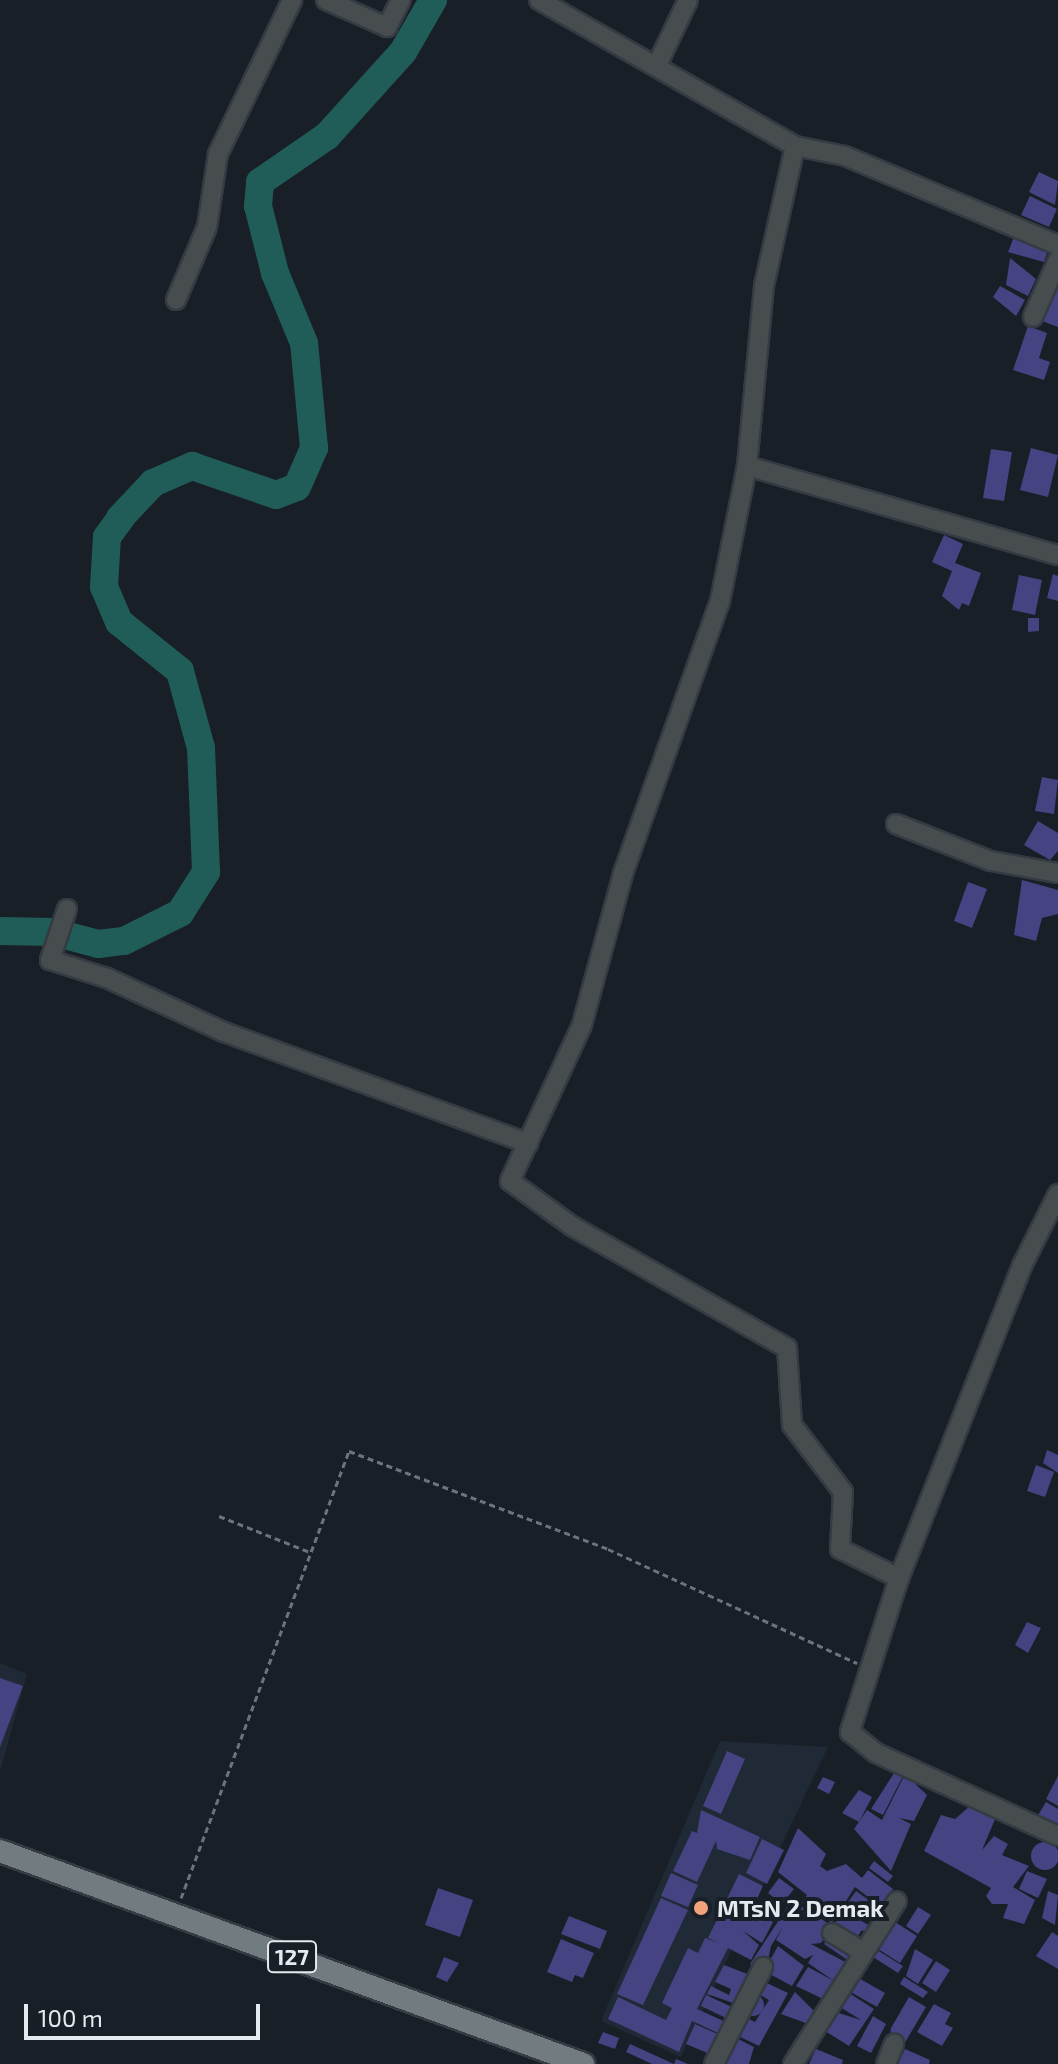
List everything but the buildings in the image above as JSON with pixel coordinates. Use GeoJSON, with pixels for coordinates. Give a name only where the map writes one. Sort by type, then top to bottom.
{"type":"FeatureCollection","features":[{"type":"Feature","properties":{"kind":"main road","name":"127"},"geometry":{"type":"LineString","coordinates":[[0,1851],[583,2064]]}},
{"type":"Feature","properties":{"kind":"street"},"geometry":{"type":"LineString","coordinates":[[176,300],[207,227],[218,154],[292,0]]}},
{"type":"Feature","properties":{"kind":"street"},"geometry":{"type":"LineString","coordinates":[[326,0],[387,27],[401,0]]}},
{"type":"Feature","properties":{"kind":"street"},"geometry":{"type":"LineString","coordinates":[[539,0],[795,146],[845,156],[1058,245]]}},
{"type":"Feature","properties":{"kind":"street"},"geometry":{"type":"LineString","coordinates":[[657,65],[688,0]]}},
{"type":"Feature","properties":{"kind":"street"},"geometry":{"type":"LineString","coordinates":[[795,146],[764,286],[747,466],[720,601],[623,874],[582,1025],[528,1143],[510,1174],[519,1191],[787,1348],[792,1425],[843,1492],[840,1549],[899,1578]]}},
{"type":"Feature","properties":{"kind":"street"},"geometry":{"type":"LineString","coordinates":[[1033,317],[1058,260]]}},
{"type":"Feature","properties":{"kind":"street"},"geometry":{"type":"LineString","coordinates":[[747,466],[1058,555]]}},
{"type":"Feature","properties":{"kind":"street"},"geometry":{"type":"LineString","coordinates":[[896,824],[991,861],[1058,873]]}},
{"type":"Feature","properties":{"kind":"street"},"geometry":{"type":"LineString","coordinates":[[66,912],[57,940],[47,953],[53,961],[107,978],[224,1032],[528,1143]]}},
{"type":"Feature","properties":{"kind":"street"},"geometry":{"type":"LineString","coordinates":[[1058,1194],[1022,1266],[899,1578],[850,1732],[853,1740],[1058,1836]]}},
{"type":"Feature","properties":{"kind":"street"},"geometry":{"type":"LineString","coordinates":[[793,2064],[897,1901]]}},
{"type":"Feature","properties":{"kind":"street"},"geometry":{"type":"LineString","coordinates":[[832,1933],[864,1952]]}},
{"type":"Feature","properties":{"kind":"street"},"geometry":{"type":"LineString","coordinates":[[714,2064],[763,1967]]}},
{"type":"Feature","properties":{"kind":"street"},"geometry":{"type":"LineString","coordinates":[[886,2064],[894,2044]]}},
{"type":"Feature","properties":{"kind":"path"},"geometry":{"type":"LineString","coordinates":[[175,1915],[349,1451],[608,1549],[871,1669]]}},
{"type":"Feature","properties":{"kind":"path"},"geometry":{"type":"LineString","coordinates":[[219,1516],[310,1552]]}},
{"type":"Feature","properties":{"kind":"shaded area"},"geometry":{"type":"Polygon","coordinates":[[[0,1663],[27,1674],[0,1772],[0,1663]]]}},
{"type":"Feature","properties":{"kind":"shaded area","name":"MTsN 2 Demak"},"geometry":{"type":"Polygon","coordinates":[[[720,1741],[828,1747],[681,2057],[601,2021],[720,1741]]]}},
{"type":"Feature","properties":{"kind":"waterway"},"geometry":{"type":"LineString","coordinates":[[120,518],[153,483],[192,466],[276,495],[297,487],[314,448],[304,343],[275,273],[258,206],[260,182],[327,136],[403,52],[433,0]]}},
{"type":"Feature","properties":{"kind":"waterway"},"geometry":{"type":"LineString","coordinates":[[0,931],[53,932],[98,944],[124,941],[180,913],[206,872],[201,748],[180,671],[119,622],[104,587],[107,537],[122,516]]}},
{"type":"Feature","properties":{"kind":"place","name":"MTsN 2 Demak"},"geometry":{"type":"Point","coordinates":[701,1908]}}]}
